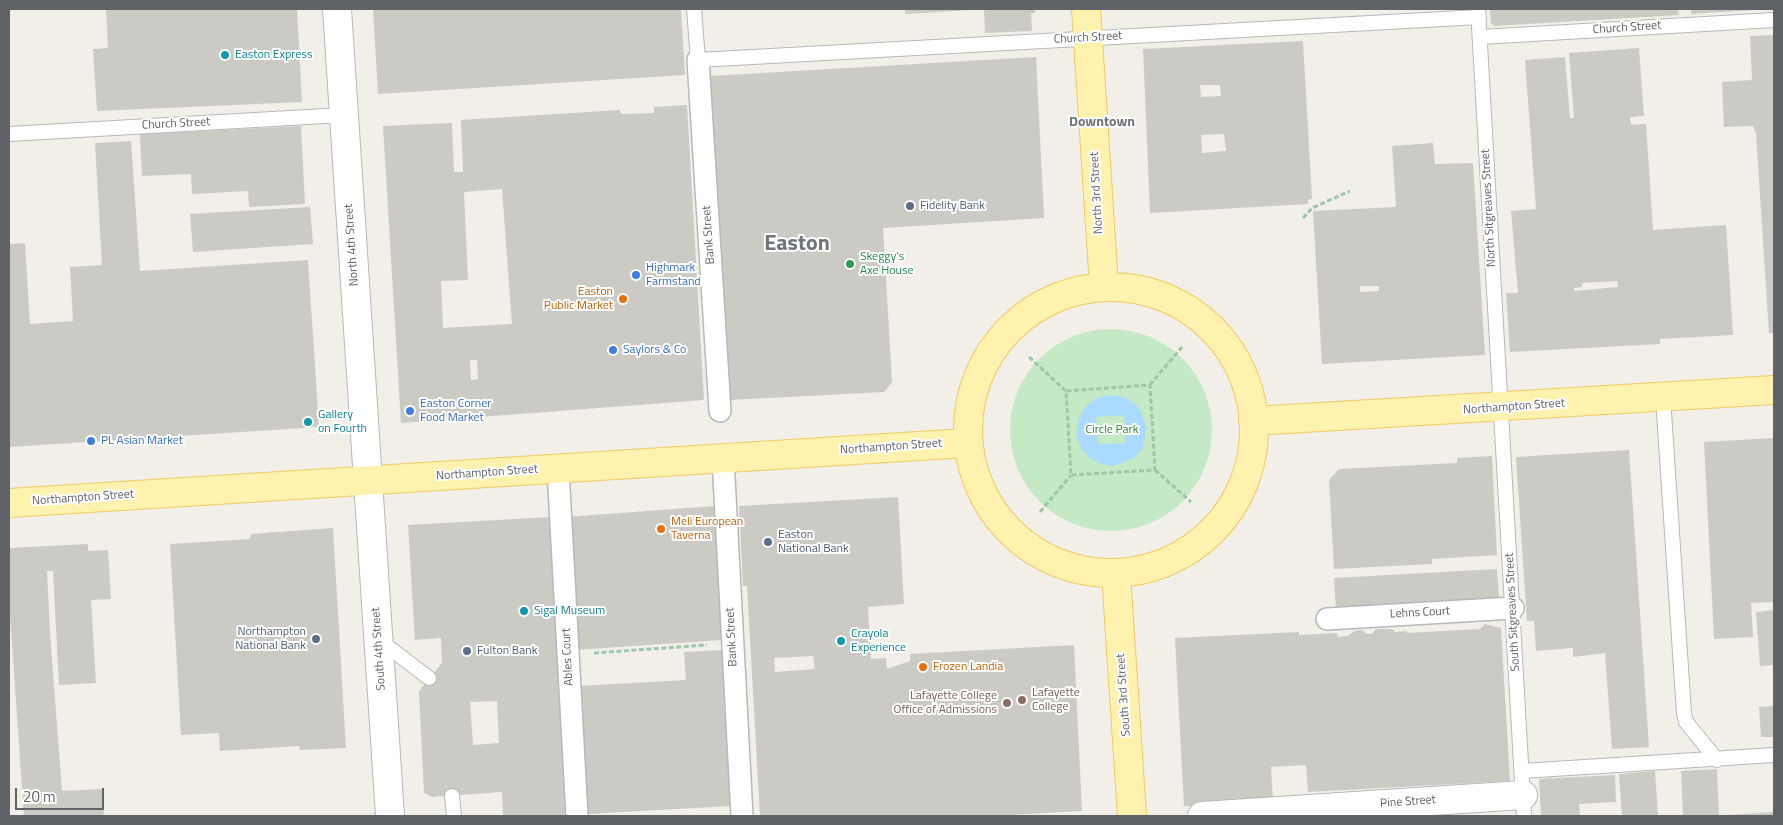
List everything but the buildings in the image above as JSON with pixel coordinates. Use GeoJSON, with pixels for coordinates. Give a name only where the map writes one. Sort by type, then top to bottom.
{"type":"FeatureCollection","features":[{"type":"Feature","properties":{"kind":"main road","name":"North 3rd Street"},"geometry":{"type":"LineString","coordinates":[[1086,9],[1104,287]]}},
{"type":"Feature","properties":{"kind":"main road"},"geometry":{"type":"LineString","coordinates":[[1104,287],[1142,290],[1165,298],[1191,310],[1213,329],[1235,360],[1247,383],[1254,421],[1251,458],[1244,479],[1221,522],[1181,556],[1155,568],[1116,574],[1081,570],[1049,560],[1016,538],[994,511],[975,476],[966,442],[967,403],[980,371],[1004,334],[1034,308],[1065,293],[1104,287]]}},
{"type":"Feature","properties":{"kind":"main road","name":"Northampton Street"},"geometry":{"type":"LineString","coordinates":[[1254,421],[1501,408],[1774,390]]}},
{"type":"Feature","properties":{"kind":"main road","name":"Northampton Street"},"geometry":{"type":"LineString","coordinates":[[9,503],[966,442]]}},
{"type":"Feature","properties":{"kind":"main road","name":"South 3rd Street"},"geometry":{"type":"LineString","coordinates":[[1116,574],[1132,816]]}},
{"type":"Feature","properties":{"kind":"street","name":"North 4th Street"},"geometry":{"type":"LineString","coordinates":[[337,9],[368,481]]}},
{"type":"Feature","properties":{"kind":"street","name":"Bank Street"},"geometry":{"type":"LineString","coordinates":[[698,60],[720,411]]}},
{"type":"Feature","properties":{"kind":"street","name":"Bank Street"},"geometry":{"type":"LineString","coordinates":[[723,458],[742,816]]}},
{"type":"Feature","properties":{"kind":"street","name":"Ables Court"},"geometry":{"type":"LineString","coordinates":[[558,468],[577,816]]}},
{"type":"Feature","properties":{"kind":"street","name":"South 4th Street"},"geometry":{"type":"LineString","coordinates":[[368,481],[390,816]]}},
{"type":"Feature","properties":{"kind":"street","name":"Lehns Court"},"geometry":{"type":"LineString","coordinates":[[1327,618],[1512,608]]}},
{"type":"Feature","properties":{"kind":"street","name":"Pine Street"},"geometry":{"type":"LineString","coordinates":[[1202,816],[1523,794]]}},
{"type":"Feature","properties":{"kind":"lane"},"geometry":{"type":"LineString","coordinates":[[694,9],[698,60]]}},
{"type":"Feature","properties":{"kind":"lane","name":"Church Street"},"geometry":{"type":"LineString","coordinates":[[698,60],[1478,13]]}},
{"type":"Feature","properties":{"kind":"lane","name":"North Sitgreaves Street"},"geometry":{"type":"LineString","coordinates":[[1478,13],[1501,408]]}},
{"type":"Feature","properties":{"kind":"lane","name":"Church Street"},"geometry":{"type":"LineString","coordinates":[[1480,38],[1774,20]]}},
{"type":"Feature","properties":{"kind":"lane","name":"Church Street"},"geometry":{"type":"LineString","coordinates":[[9,134],[344,115]]}},
{"type":"Feature","properties":{"kind":"lane"},"geometry":{"type":"LineString","coordinates":[[1663,397],[1684,713],[1686,722],[1717,760]]}},
{"type":"Feature","properties":{"kind":"lane","name":"South Sitgreaves Street"},"geometry":{"type":"LineString","coordinates":[[1501,408],[1523,794]]}},
{"type":"Feature","properties":{"kind":"lane"},"geometry":{"type":"LineString","coordinates":[[378,639],[429,678]]}},
{"type":"Feature","properties":{"kind":"lane","name":"Pine Street"},"geometry":{"type":"LineString","coordinates":[[1523,794],[1717,760],[1774,755]]}},
{"type":"Feature","properties":{"kind":"lane"},"geometry":{"type":"LineString","coordinates":[[452,796],[454,816]]}},
{"type":"Feature","properties":{"kind":"path"},"geometry":{"type":"LineString","coordinates":[[1303,218],[1312,208],[1350,192]]}},
{"type":"Feature","properties":{"kind":"path"},"geometry":{"type":"LineString","coordinates":[[1182,347],[1150,385],[1155,470],[1191,502]]}},
{"type":"Feature","properties":{"kind":"path"},"geometry":{"type":"LineString","coordinates":[[1029,357],[1066,390],[1071,475],[1040,512]]}},
{"type":"Feature","properties":{"kind":"path"},"geometry":{"type":"LineString","coordinates":[[1066,390],[1150,385]]}},
{"type":"Feature","properties":{"kind":"path"},"geometry":{"type":"LineString","coordinates":[[1071,475],[1155,470]]}},
{"type":"Feature","properties":{"kind":"path"},"geometry":{"type":"LineString","coordinates":[[568,654],[733,644]]}},
{"type":"Feature","properties":{"kind":"green space","name":"Circle Park"},"geometry":{"type":"Polygon","coordinates":[[[1101,329],[1121,329],[1140,333],[1159,341],[1183,358],[1195,374],[1204,391],[1210,410],[1212,430],[1210,450],[1204,469],[1195,486],[1183,502],[1159,519],[1140,527],[1121,531],[1101,531],[1082,527],[1063,519],[1039,502],[1022,478],[1014,459],[1010,440],[1010,420],[1014,401],[1022,382],[1039,358],[1063,341],[1082,333],[1101,329]]]}},
{"type":"Feature","properties":{"kind":"water"},"geometry":{"type":"Polygon","coordinates":[[[1109,395],[1120,396],[1130,400],[1139,408],[1147,428],[1142,449],[1134,458],[1113,466],[1101,464],[1090,458],[1082,449],[1077,439],[1077,426],[1080,415],[1087,405],[1097,398],[1109,395]],[[1124,415],[1096,417],[1098,444],[1126,443],[1124,415]]]}},
{"type":"Feature","properties":{"kind":"place","name":"Easton Express"},"geometry":{"type":"Point","coordinates":[225,55]}},
{"type":"Feature","properties":{"kind":"place","name":"Fidelity Bank"},"geometry":{"type":"Point","coordinates":[910,206]}},
{"type":"Feature","properties":{"kind":"place","name":"Skeggy's Axe House"},"geometry":{"type":"Point","coordinates":[850,264]}},
{"type":"Feature","properties":{"kind":"place","name":"Highmark Farmstand"},"geometry":{"type":"Point","coordinates":[636,275]}},
{"type":"Feature","properties":{"kind":"place","name":"Easton Public Market"},"geometry":{"type":"Point","coordinates":[623,299]}},
{"type":"Feature","properties":{"kind":"place","name":"Saylors & Co"},"geometry":{"type":"Point","coordinates":[613,350]}},
{"type":"Feature","properties":{"kind":"place","name":"Easton Corner Food Market"},"geometry":{"type":"Point","coordinates":[410,411]}},
{"type":"Feature","properties":{"kind":"place","name":"Gallery on Fourth"},"geometry":{"type":"Point","coordinates":[308,422]}},
{"type":"Feature","properties":{"kind":"place","name":"PL Asian Market"},"geometry":{"type":"Point","coordinates":[91,441]}},
{"type":"Feature","properties":{"kind":"place","name":"Meli European Taverna"},"geometry":{"type":"Point","coordinates":[661,529]}},
{"type":"Feature","properties":{"kind":"place","name":"Easton National Bank"},"geometry":{"type":"Point","coordinates":[768,542]}},
{"type":"Feature","properties":{"kind":"place","name":"Sigal Museum"},"geometry":{"type":"Point","coordinates":[524,611]}},
{"type":"Feature","properties":{"kind":"place","name":"Northampton National Bank"},"geometry":{"type":"Point","coordinates":[316,639]}},
{"type":"Feature","properties":{"kind":"place","name":"Crayola Experience"},"geometry":{"type":"Point","coordinates":[841,641]}},
{"type":"Feature","properties":{"kind":"place","name":"Fulton Bank"},"geometry":{"type":"Point","coordinates":[467,651]}},
{"type":"Feature","properties":{"kind":"place","name":"Frozen Landia"},"geometry":{"type":"Point","coordinates":[923,667]}},
{"type":"Feature","properties":{"kind":"place","name":"Lafayette College"},"geometry":{"type":"Point","coordinates":[1022,700]}},
{"type":"Feature","properties":{"kind":"place","name":"Lafayette College Office of Admissions"},"geometry":{"type":"Point","coordinates":[1007,703]}},
{"type":"Feature","properties":{"kind":"district","name":"Downtown"},"geometry":{"type":"Point","coordinates":[1102,123]}},
{"type":"Feature","properties":{"kind":"district","name":"Easton"},"geometry":{"type":"Point","coordinates":[797,245]}}]}
